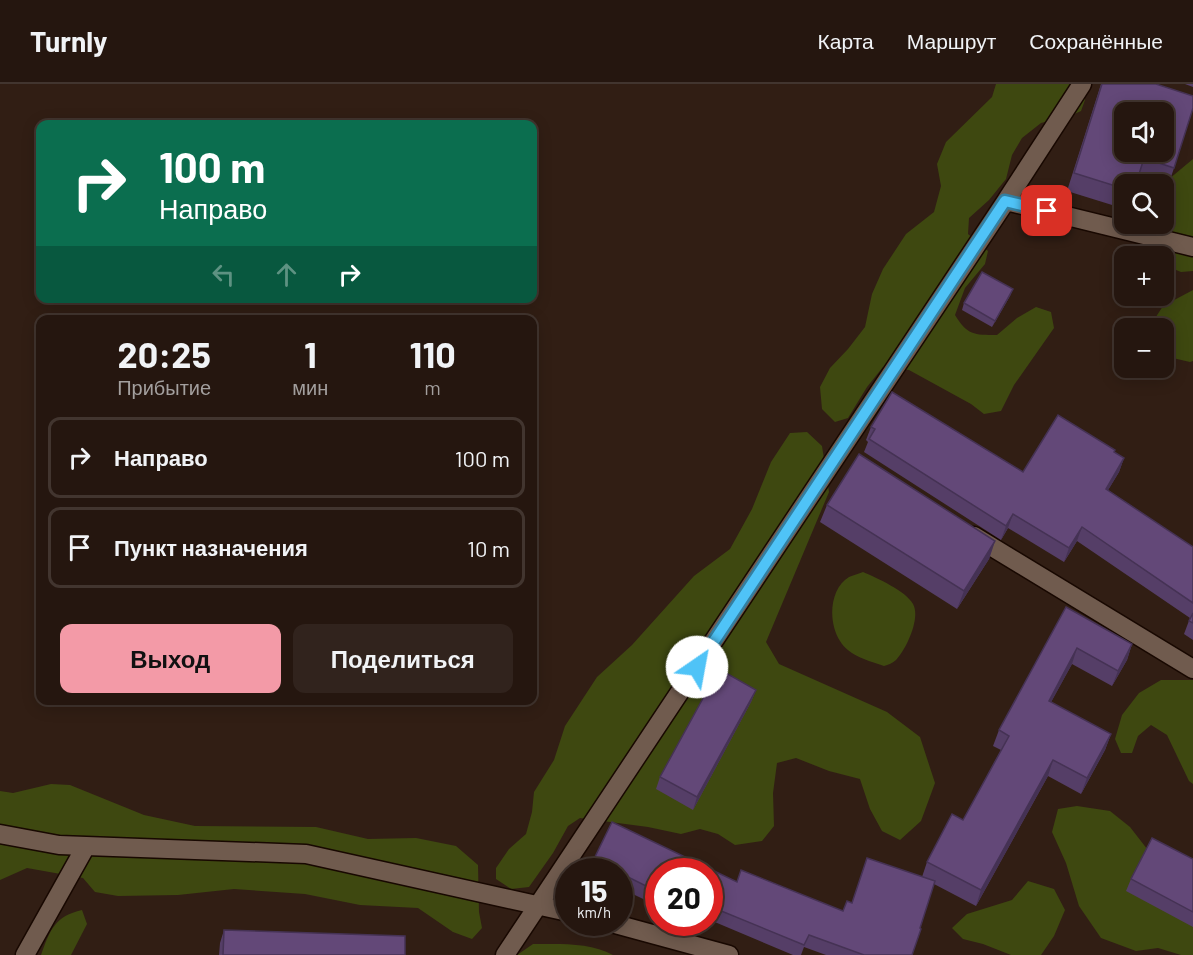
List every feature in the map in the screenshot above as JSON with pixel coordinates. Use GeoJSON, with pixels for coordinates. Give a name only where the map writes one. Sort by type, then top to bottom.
{"type":"FeatureCollection","features":[{"type":"Feature","properties":{"kind":"lane"},"geometry":{"type":"LineString","coordinates":[[505,955],[1082,84]]}},
{"type":"Feature","properties":{"kind":"lane"},"geometry":{"type":"LineString","coordinates":[[1005,201],[1193,247]]}},
{"type":"Feature","properties":{"kind":"lane"},"geometry":{"type":"LineString","coordinates":[[840,450],[860,462]]}},
{"type":"Feature","properties":{"kind":"lane"},"geometry":{"type":"LineString","coordinates":[[955,524],[1022,567],[1193,669]]}},
{"type":"Feature","properties":{"kind":"lane"},"geometry":{"type":"LineString","coordinates":[[0,834],[59,845],[306,854],[555,908]]}},
{"type":"Feature","properties":{"kind":"lane"},"geometry":{"type":"LineString","coordinates":[[24,955],[86,846]]}},
{"type":"Feature","properties":{"kind":"lane"},"geometry":{"type":"LineString","coordinates":[[633,929],[729,955]]}},
{"type":"Feature","properties":{"kind":"green space"},"geometry":{"type":"Polygon","coordinates":[[[996,84],[1084,84],[1085,100],[1081,111],[1041,123],[1022,138],[1012,155],[1006,179],[989,200],[969,218],[968,234],[988,251],[985,264],[965,288],[955,315],[967,330],[982,335],[997,335],[1017,318],[1036,307],[1051,312],[1054,328],[1014,385],[1001,411],[984,414],[971,404],[909,370],[883,367],[867,387],[848,418],[835,422],[822,409],[820,387],[830,368],[865,327],[872,294],[883,269],[906,234],[934,212],[941,186],[937,164],[946,142],[992,97],[996,84]]]}},
{"type":"Feature","properties":{"kind":"green space"},"geometry":{"type":"Polygon","coordinates":[[[1193,159],[1193,271],[1181,272],[1174,269],[1174,246],[1136,245],[1138,234],[1174,234],[1174,175],[1193,159]]]}},
{"type":"Feature","properties":{"kind":"green space"},"geometry":{"type":"Polygon","coordinates":[[[1193,290],[1193,361],[1190,362],[1174,358],[1174,318],[1155,318],[1163,306],[1174,306],[1174,300],[1193,290]]]}},
{"type":"Feature","properties":{"kind":"green space"},"geometry":{"type":"Polygon","coordinates":[[[807,432],[822,446],[829,492],[766,642],[779,664],[887,712],[920,737],[935,783],[921,821],[900,840],[882,831],[870,809],[860,779],[829,771],[796,758],[777,763],[773,793],[774,826],[762,841],[735,845],[718,834],[700,829],[681,834],[580,818],[568,826],[553,853],[529,887],[511,889],[496,879],[496,868],[509,849],[526,834],[534,792],[554,760],[565,726],[597,677],[632,645],[694,576],[730,549],[752,509],[771,462],[790,433],[807,432]]]}},
{"type":"Feature","properties":{"kind":"green space"},"geometry":{"type":"Polygon","coordinates":[[[863,572],[904,594],[915,610],[914,625],[904,649],[895,661],[884,666],[849,651],[836,634],[832,607],[837,590],[849,577],[863,572]]]}},
{"type":"Feature","properties":{"kind":"green space"},"geometry":{"type":"Polygon","coordinates":[[[1161,680],[1193,680],[1193,784],[1189,781],[1167,735],[1151,725],[1138,736],[1132,753],[1121,753],[1115,739],[1122,715],[1139,693],[1161,680]]]}},
{"type":"Feature","properties":{"kind":"green space"},"geometry":{"type":"Polygon","coordinates":[[[51,784],[70,785],[144,815],[195,826],[316,827],[368,839],[416,838],[456,846],[478,865],[479,912],[482,928],[472,939],[453,932],[418,908],[360,905],[305,894],[234,889],[178,895],[118,896],[95,892],[83,878],[27,868],[0,880],[0,791],[13,793],[51,784]]]}},
{"type":"Feature","properties":{"kind":"green space"},"geometry":{"type":"Polygon","coordinates":[[[1077,806],[1110,811],[1130,827],[1193,908],[1193,955],[1181,955],[1158,948],[1136,951],[1101,938],[1079,906],[1066,863],[1052,832],[1058,809],[1077,806]]]}},
{"type":"Feature","properties":{"kind":"green space"},"geometry":{"type":"Polygon","coordinates":[[[1028,881],[1054,889],[1065,910],[1054,936],[1041,955],[1011,955],[963,939],[952,928],[967,914],[1012,900],[1028,881]]]}},
{"type":"Feature","properties":{"kind":"green space"},"geometry":{"type":"Polygon","coordinates":[[[82,910],[87,924],[71,955],[41,955],[55,925],[65,916],[82,910]]]}},
{"type":"Feature","properties":{"kind":"green space"},"geometry":{"type":"Polygon","coordinates":[[[533,944],[584,946],[613,955],[517,955],[533,944]]]}},
{"type":"Feature","properties":{"kind":"building"},"geometry":{"type":"Polygon","coordinates":[[[1102,84],[1156,84],[1193,96],[1193,108],[1174,168],[1156,162],[1174,162],[1174,102],[1114,102],[1114,162],[1143,162],[1139,174],[1114,174],[1114,186],[1074,173],[1102,84]]]}},
{"type":"Feature","properties":{"kind":"building"},"geometry":{"type":"Polygon","coordinates":[[[982,272],[1013,289],[995,321],[964,303],[982,272]]]}},
{"type":"Feature","properties":{"kind":"building"},"geometry":{"type":"Polygon","coordinates":[[[892,392],[1023,472],[1058,415],[1115,450],[1114,452],[1124,458],[1106,489],[1193,547],[1193,603],[1082,527],[1069,548],[1013,514],[1006,526],[869,439],[875,429],[871,427],[892,392]]]}},
{"type":"Feature","properties":{"kind":"building"},"geometry":{"type":"Polygon","coordinates":[[[859,454],[995,541],[964,591],[827,505],[859,454]]]}},
{"type":"Feature","properties":{"kind":"building"},"geometry":{"type":"Polygon","coordinates":[[[1066,607],[1132,644],[1118,671],[1077,648],[1049,701],[1111,734],[1087,778],[1053,760],[981,890],[927,862],[952,814],[963,820],[1009,736],[999,730],[1066,607]]]}},
{"type":"Feature","properties":{"kind":"building"},"geometry":{"type":"Polygon","coordinates":[[[719,669],[756,690],[697,797],[660,777],[719,669]]]}},
{"type":"Feature","properties":{"kind":"building"},"geometry":{"type":"Polygon","coordinates":[[[612,822],[687,858],[645,858],[645,886],[633,880],[633,858],[594,858],[612,822]]]}},
{"type":"Feature","properties":{"kind":"building"},"geometry":{"type":"Polygon","coordinates":[[[1152,838],[1193,859],[1193,912],[1131,879],[1152,838]]]}},
{"type":"Feature","properties":{"kind":"building"},"geometry":{"type":"Polygon","coordinates":[[[867,858],[935,881],[912,955],[864,955],[809,935],[804,945],[723,912],[723,875],[737,882],[741,870],[843,911],[847,901],[852,903],[867,858]]]}},
{"type":"Feature","properties":{"kind":"building"},"geometry":{"type":"Polygon","coordinates":[[[224,930],[405,936],[405,955],[223,955],[224,930]]]}},
{"type":"Feature","properties":{"kind":"route"},"geometry":{"type":"LineString","coordinates":[[697,667],[1005,201],[1047,211]]}}]}
